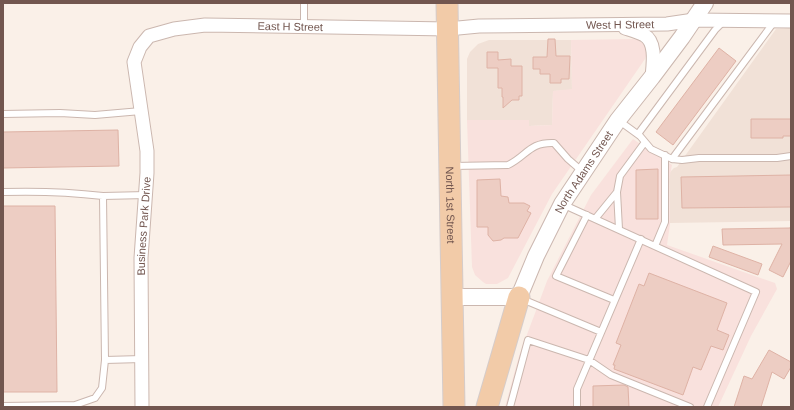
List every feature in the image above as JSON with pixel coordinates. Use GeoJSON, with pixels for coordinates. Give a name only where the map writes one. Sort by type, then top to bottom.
{"type":"FeatureCollection","features":[{"type":"Feature","properties":{"kind":"main road","name":"North 1st Street"},"geometry":{"type":"LineString","coordinates":[[447,3],[454,407]]}},
{"type":"Feature","properties":{"kind":"main road"},"geometry":{"type":"LineString","coordinates":[[487,407],[519,297]]}},
{"type":"Feature","properties":{"kind":"street","name":"North Adams Street"},"geometry":{"type":"LineString","coordinates":[[519,297],[536,256],[562,204],[618,120],[652,77],[705,3]]}},
{"type":"Feature","properties":{"kind":"street","name":"West H Street"},"geometry":{"type":"LineString","coordinates":[[448,29],[479,26],[667,24],[694,20],[791,21]]}},
{"type":"Feature","properties":{"kind":"street","name":"East H Street"},"geometry":{"type":"LineString","coordinates":[[140,48],[149,36],[174,29],[205,25],[448,29]]}},
{"type":"Feature","properties":{"kind":"street"},"geometry":{"type":"LineString","coordinates":[[618,25],[645,35],[648,38],[653,52],[652,77]]}},
{"type":"Feature","properties":{"kind":"street","name":"Business Park Drive"},"geometry":{"type":"LineString","coordinates":[[140,48],[134,62],[134,70],[142,111],[147,151],[146,195],[141,252],[142,407]]}},
{"type":"Feature","properties":{"kind":"street"},"geometry":{"type":"LineString","coordinates":[[451,297],[519,297]]}},
{"type":"Feature","properties":{"kind":"lane"},"geometry":{"type":"LineString","coordinates":[[304,3],[304,27]]}},
{"type":"Feature","properties":{"kind":"lane"},"geometry":{"type":"LineString","coordinates":[[638,134],[724,20]]}},
{"type":"Feature","properties":{"kind":"lane"},"geometry":{"type":"LineString","coordinates":[[672,159],[775,21]]}},
{"type":"Feature","properties":{"kind":"lane"},"geometry":{"type":"LineString","coordinates":[[3,114],[60,113],[95,115],[142,111]]}},
{"type":"Feature","properties":{"kind":"lane"},"geometry":{"type":"LineString","coordinates":[[618,120],[638,134],[651,149],[672,159],[777,158],[791,156]]}},
{"type":"Feature","properties":{"kind":"lane"},"geometry":{"type":"LineString","coordinates":[[619,230],[617,192],[620,176],[645,142]]}},
{"type":"Feature","properties":{"kind":"lane"},"geometry":{"type":"LineString","coordinates":[[450,166],[475,167],[508,165],[515,162],[534,146],[544,143],[554,143],[568,159],[583,172]]}},
{"type":"Feature","properties":{"kind":"lane"},"geometry":{"type":"LineString","coordinates":[[656,246],[665,222],[665,155]]}},
{"type":"Feature","properties":{"kind":"lane"},"geometry":{"type":"LineString","coordinates":[[3,192],[38,191],[103,196],[146,195]]}},
{"type":"Feature","properties":{"kind":"lane"},"geometry":{"type":"LineString","coordinates":[[595,219],[617,192]]}},
{"type":"Feature","properties":{"kind":"lane"},"geometry":{"type":"LineString","coordinates":[[3,406],[75,405],[95,398],[102,388],[105,360],[103,196]]}},
{"type":"Feature","properties":{"kind":"lane"},"geometry":{"type":"LineString","coordinates":[[562,204],[756,292],[707,407]]}},
{"type":"Feature","properties":{"kind":"lane"},"geometry":{"type":"LineString","coordinates":[[587,215],[556,276],[614,300]]}},
{"type":"Feature","properties":{"kind":"lane"},"geometry":{"type":"LineString","coordinates":[[577,407],[577,388],[640,239]]}},
{"type":"Feature","properties":{"kind":"lane"},"geometry":{"type":"LineString","coordinates":[[519,297],[601,332]]}},
{"type":"Feature","properties":{"kind":"lane"},"geometry":{"type":"LineString","coordinates":[[510,407],[528,340],[589,360],[611,375],[690,407]]}},
{"type":"Feature","properties":{"kind":"lane"},"geometry":{"type":"LineString","coordinates":[[105,360],[142,359]]}},
{"type":"Feature","properties":{"kind":"shaded area"},"geometry":{"type":"Polygon","coordinates":[[[791,28],[791,221],[670,223],[669,173],[677,167],[776,29],[791,28]]]}},
{"type":"Feature","properties":{"kind":"shaded area"},"geometry":{"type":"Polygon","coordinates":[[[633,39],[643,43],[646,48],[647,53],[645,59],[552,194],[508,278],[497,284],[486,284],[475,275],[472,267],[467,120],[529,120],[529,126],[552,125],[553,91],[572,89],[571,40],[633,39]]]}},
{"type":"Feature","properties":{"kind":"shaded area"},"geometry":{"type":"Polygon","coordinates":[[[489,40],[571,40],[572,90],[553,91],[552,125],[529,126],[528,120],[467,120],[467,59],[470,52],[478,44],[489,40]]]}},
{"type":"Feature","properties":{"kind":"shaded area"},"geometry":{"type":"Polygon","coordinates":[[[633,139],[672,165],[669,180],[670,224],[667,245],[775,283],[777,289],[751,336],[718,407],[505,407],[519,356],[547,281],[591,195],[633,139]]]}},
{"type":"Feature","properties":{"kind":"building"},"geometry":{"type":"Polygon","coordinates":[[[548,39],[555,39],[556,56],[570,56],[569,79],[561,79],[561,83],[550,83],[550,74],[540,74],[540,69],[533,69],[533,57],[547,57],[548,39]]]}},
{"type":"Feature","properties":{"kind":"building"},"geometry":{"type":"Polygon","coordinates":[[[719,48],[736,61],[673,145],[656,132],[719,48]]]}},
{"type":"Feature","properties":{"kind":"building"},"geometry":{"type":"Polygon","coordinates":[[[487,52],[498,52],[498,60],[511,59],[511,66],[522,66],[522,96],[519,96],[519,100],[512,100],[503,108],[502,88],[498,88],[498,68],[487,68],[487,52]]]}},
{"type":"Feature","properties":{"kind":"building"},"geometry":{"type":"Polygon","coordinates":[[[751,119],[791,119],[791,136],[783,136],[783,138],[751,138],[751,119]]]}},
{"type":"Feature","properties":{"kind":"building"},"geometry":{"type":"Polygon","coordinates":[[[118,130],[119,166],[3,168],[3,132],[118,130]]]}},
{"type":"Feature","properties":{"kind":"building"},"geometry":{"type":"Polygon","coordinates":[[[658,169],[658,219],[636,219],[636,170],[658,169]]]}},
{"type":"Feature","properties":{"kind":"building"},"geometry":{"type":"Polygon","coordinates":[[[791,175],[791,207],[682,208],[681,177],[791,175]]]}},
{"type":"Feature","properties":{"kind":"building"},"geometry":{"type":"Polygon","coordinates":[[[500,179],[501,196],[508,197],[509,203],[524,203],[530,206],[527,211],[531,213],[518,238],[504,238],[493,241],[488,235],[488,227],[477,227],[477,180],[500,179]]]}},
{"type":"Feature","properties":{"kind":"building"},"geometry":{"type":"Polygon","coordinates":[[[3,206],[55,206],[57,392],[3,392],[3,206]]]}},
{"type":"Feature","properties":{"kind":"building"},"geometry":{"type":"Polygon","coordinates":[[[791,226],[791,261],[783,277],[769,270],[782,244],[723,245],[722,229],[790,228],[791,226]]]}},
{"type":"Feature","properties":{"kind":"building"},"geometry":{"type":"Polygon","coordinates":[[[713,246],[762,264],[758,275],[709,257],[713,246]]]}},
{"type":"Feature","properties":{"kind":"building"},"geometry":{"type":"Polygon","coordinates":[[[649,273],[727,303],[717,330],[729,335],[723,350],[711,346],[701,370],[693,367],[683,395],[614,369],[615,365],[613,365],[621,345],[616,343],[639,284],[644,286],[649,273]]]}},
{"type":"Feature","properties":{"kind":"building"},"geometry":{"type":"Polygon","coordinates":[[[769,350],[791,362],[791,367],[784,379],[772,372],[761,407],[734,407],[744,376],[752,379],[769,350]]]}},
{"type":"Feature","properties":{"kind":"building"},"geometry":{"type":"Polygon","coordinates":[[[624,385],[628,387],[629,407],[593,407],[593,386],[624,385]]]}}]}
